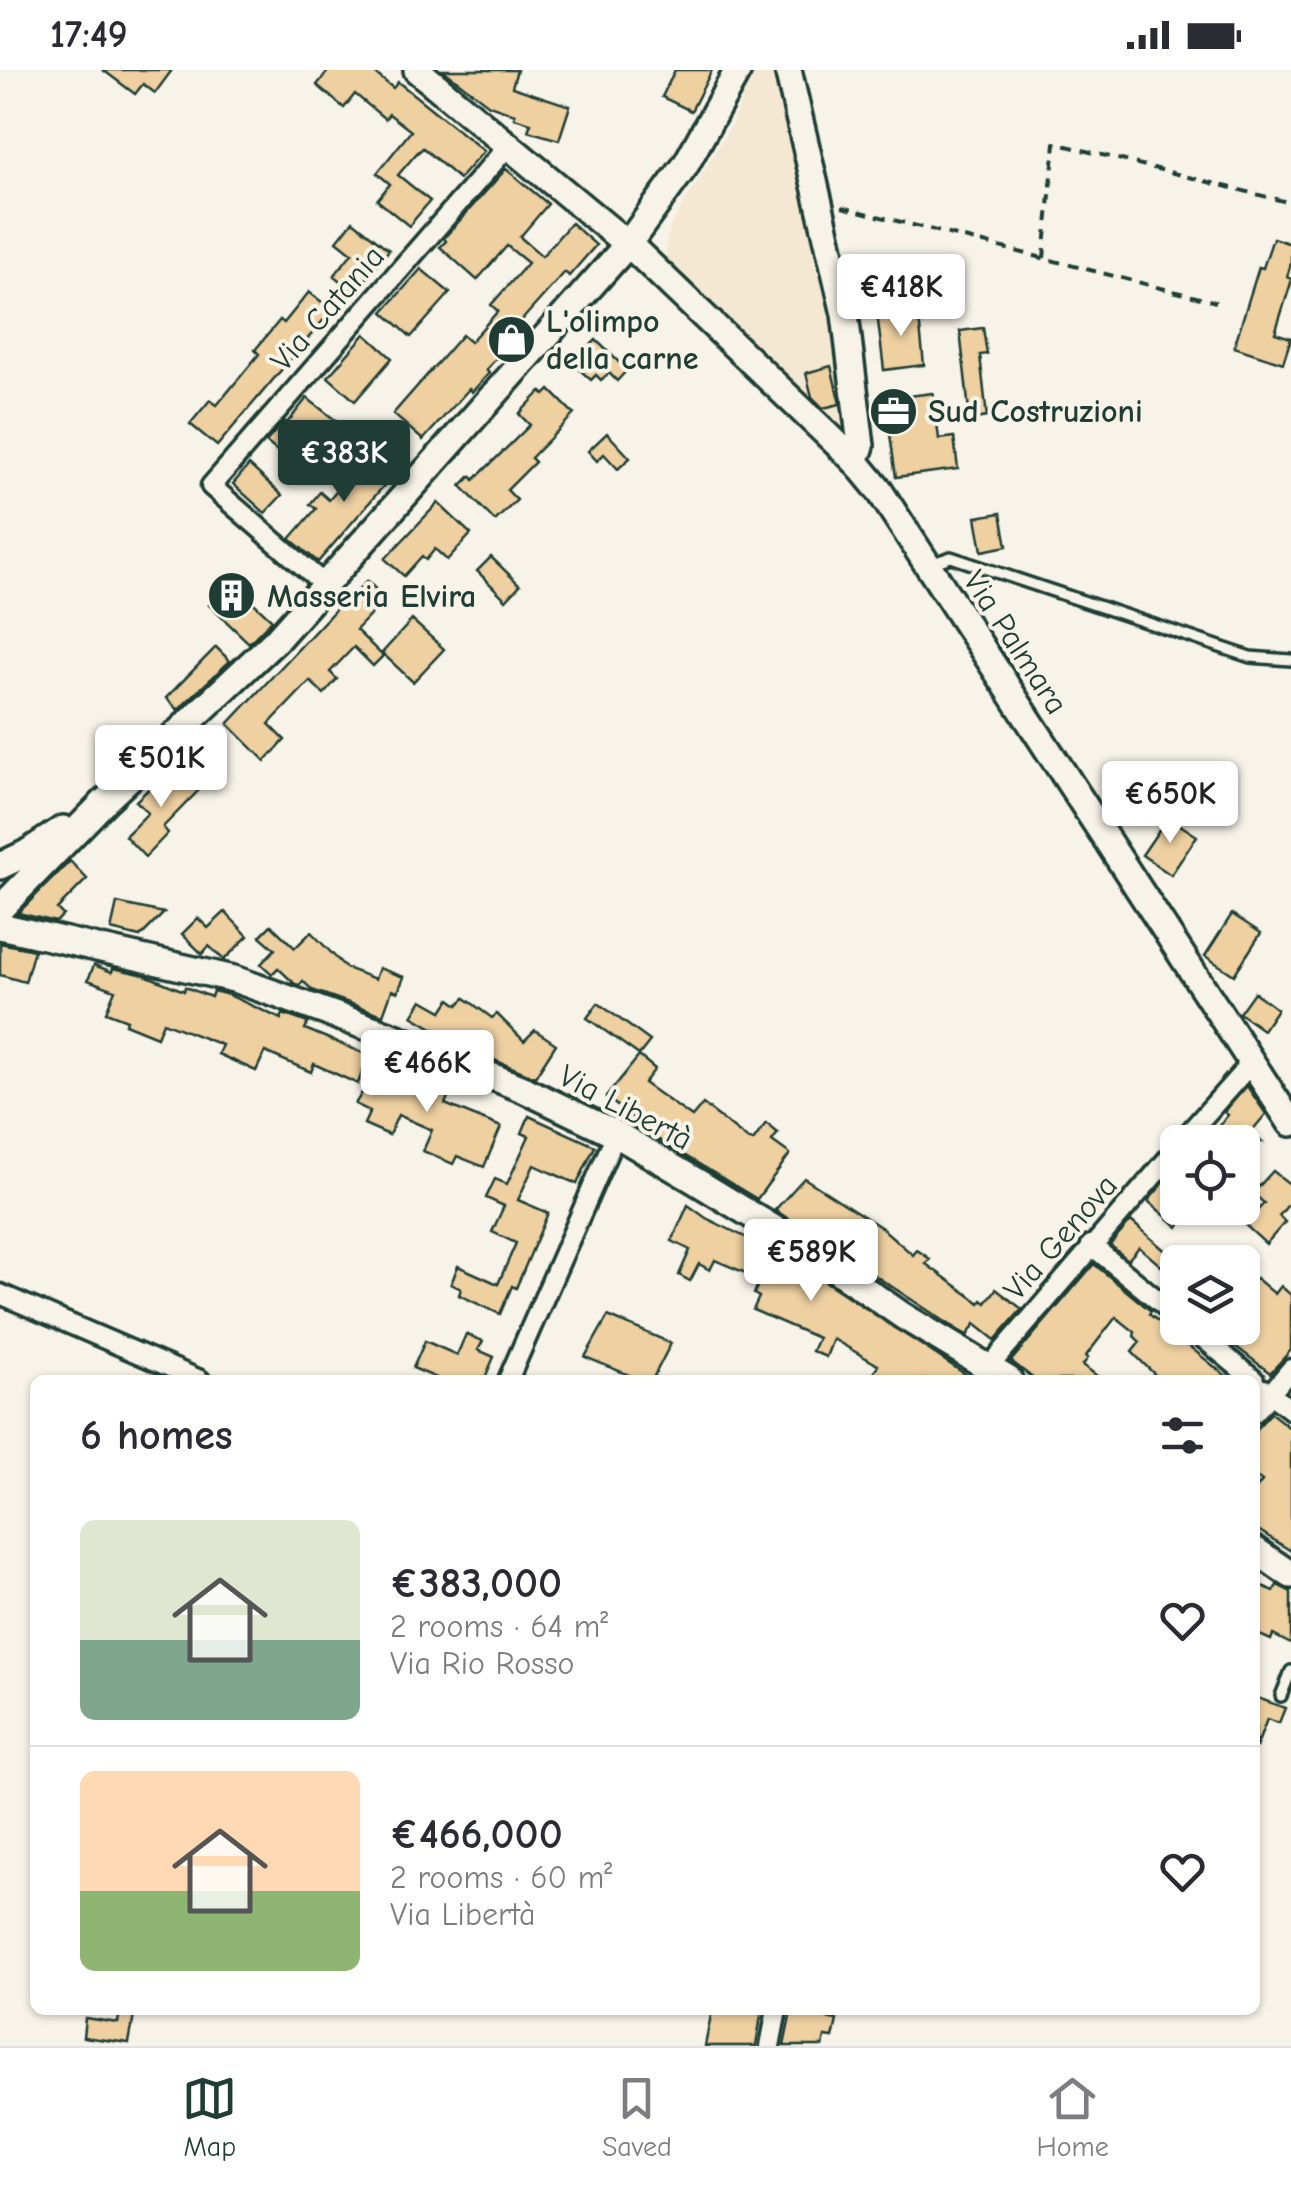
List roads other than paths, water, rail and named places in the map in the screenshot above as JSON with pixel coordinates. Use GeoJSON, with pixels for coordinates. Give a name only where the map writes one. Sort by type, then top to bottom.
{"type":"FeatureCollection","features":[{"type":"Feature","properties":{"kind":"street","name":"Via Palmara"},"geometry":{"type":"LineString","coordinates":[[417,70],[628,244],[856,460],[1291,1123]]}},
{"type":"Feature","properties":{"kind":"street"},"geometry":{"type":"LineString","coordinates":[[0,910],[105,800],[223,692],[326,586],[628,244],[684,166],[738,70]]}},
{"type":"Feature","properties":{"kind":"street"},"geometry":{"type":"LineString","coordinates":[[788,70],[844,314],[861,446],[856,460]]}},
{"type":"Feature","properties":{"kind":"street","name":"Via Catania"},"geometry":{"type":"LineString","coordinates":[[326,586],[211,486],[508,145]]}},
{"type":"Feature","properties":{"kind":"street"},"geometry":{"type":"LineString","coordinates":[[0,866],[105,800]]}},
{"type":"Feature","properties":{"kind":"street","name":"Via Libertà"},"geometry":{"type":"LineString","coordinates":[[0,926],[234,979],[411,1043],[524,1090],[616,1134],[799,1244],[903,1316],[999,1374]]}},
{"type":"Feature","properties":{"kind":"street","name":"Via Genova"},"geometry":{"type":"LineString","coordinates":[[1197,1125],[1252,1062]]}},
{"type":"Feature","properties":{"kind":"street"},"geometry":{"type":"LineString","coordinates":[[510,1375],[616,1134]]}},
{"type":"Feature","properties":{"kind":"street","name":"Via Genova"},"geometry":{"type":"LineString","coordinates":[[999,1374],[1091,1245],[1160,1167]]}},
{"type":"Feature","properties":{"kind":"street"},"geometry":{"type":"LineString","coordinates":[[1091,1245],[1160,1301]]}},
{"type":"Feature","properties":{"kind":"street"},"geometry":{"type":"LineString","coordinates":[[0,1294],[188,1375]]}},
{"type":"Feature","properties":{"kind":"street"},"geometry":{"type":"LineString","coordinates":[[1212,1345],[1248,1375]]}},
{"type":"Feature","properties":{"kind":"street"},"geometry":{"type":"LineString","coordinates":[[1260,1406],[1291,1369]]}},
{"type":"Feature","properties":{"kind":"street"},"geometry":{"type":"LineString","coordinates":[[1260,1385],[1291,1410]]}},
{"type":"Feature","properties":{"kind":"street"},"geometry":{"type":"LineString","coordinates":[[1260,1553],[1291,1575]]}},
{"type":"Feature","properties":{"kind":"street"},"geometry":{"type":"LineString","coordinates":[[770,2046],[776,2015]]}},
{"type":"Feature","properties":{"kind":"lane"},"geometry":{"type":"LineString","coordinates":[[928,565],[950,556],[1250,657],[1291,660]]}},
{"type":"Feature","properties":{"kind":"lane"},"geometry":{"type":"LineString","coordinates":[[1281,1696],[1291,1671]]}},
{"type":"Feature","properties":{"kind":"place","name":"L'olimpo della carne"},"geometry":{"type":"Point","coordinates":[511,339]}},
{"type":"Feature","properties":{"kind":"place","name":"Sud Costruzioni"},"geometry":{"type":"Point","coordinates":[893,411]}},
{"type":"Feature","properties":{"kind":"place","name":"Masseria Elvira"},"geometry":{"type":"Point","coordinates":[232,596]}}]}
